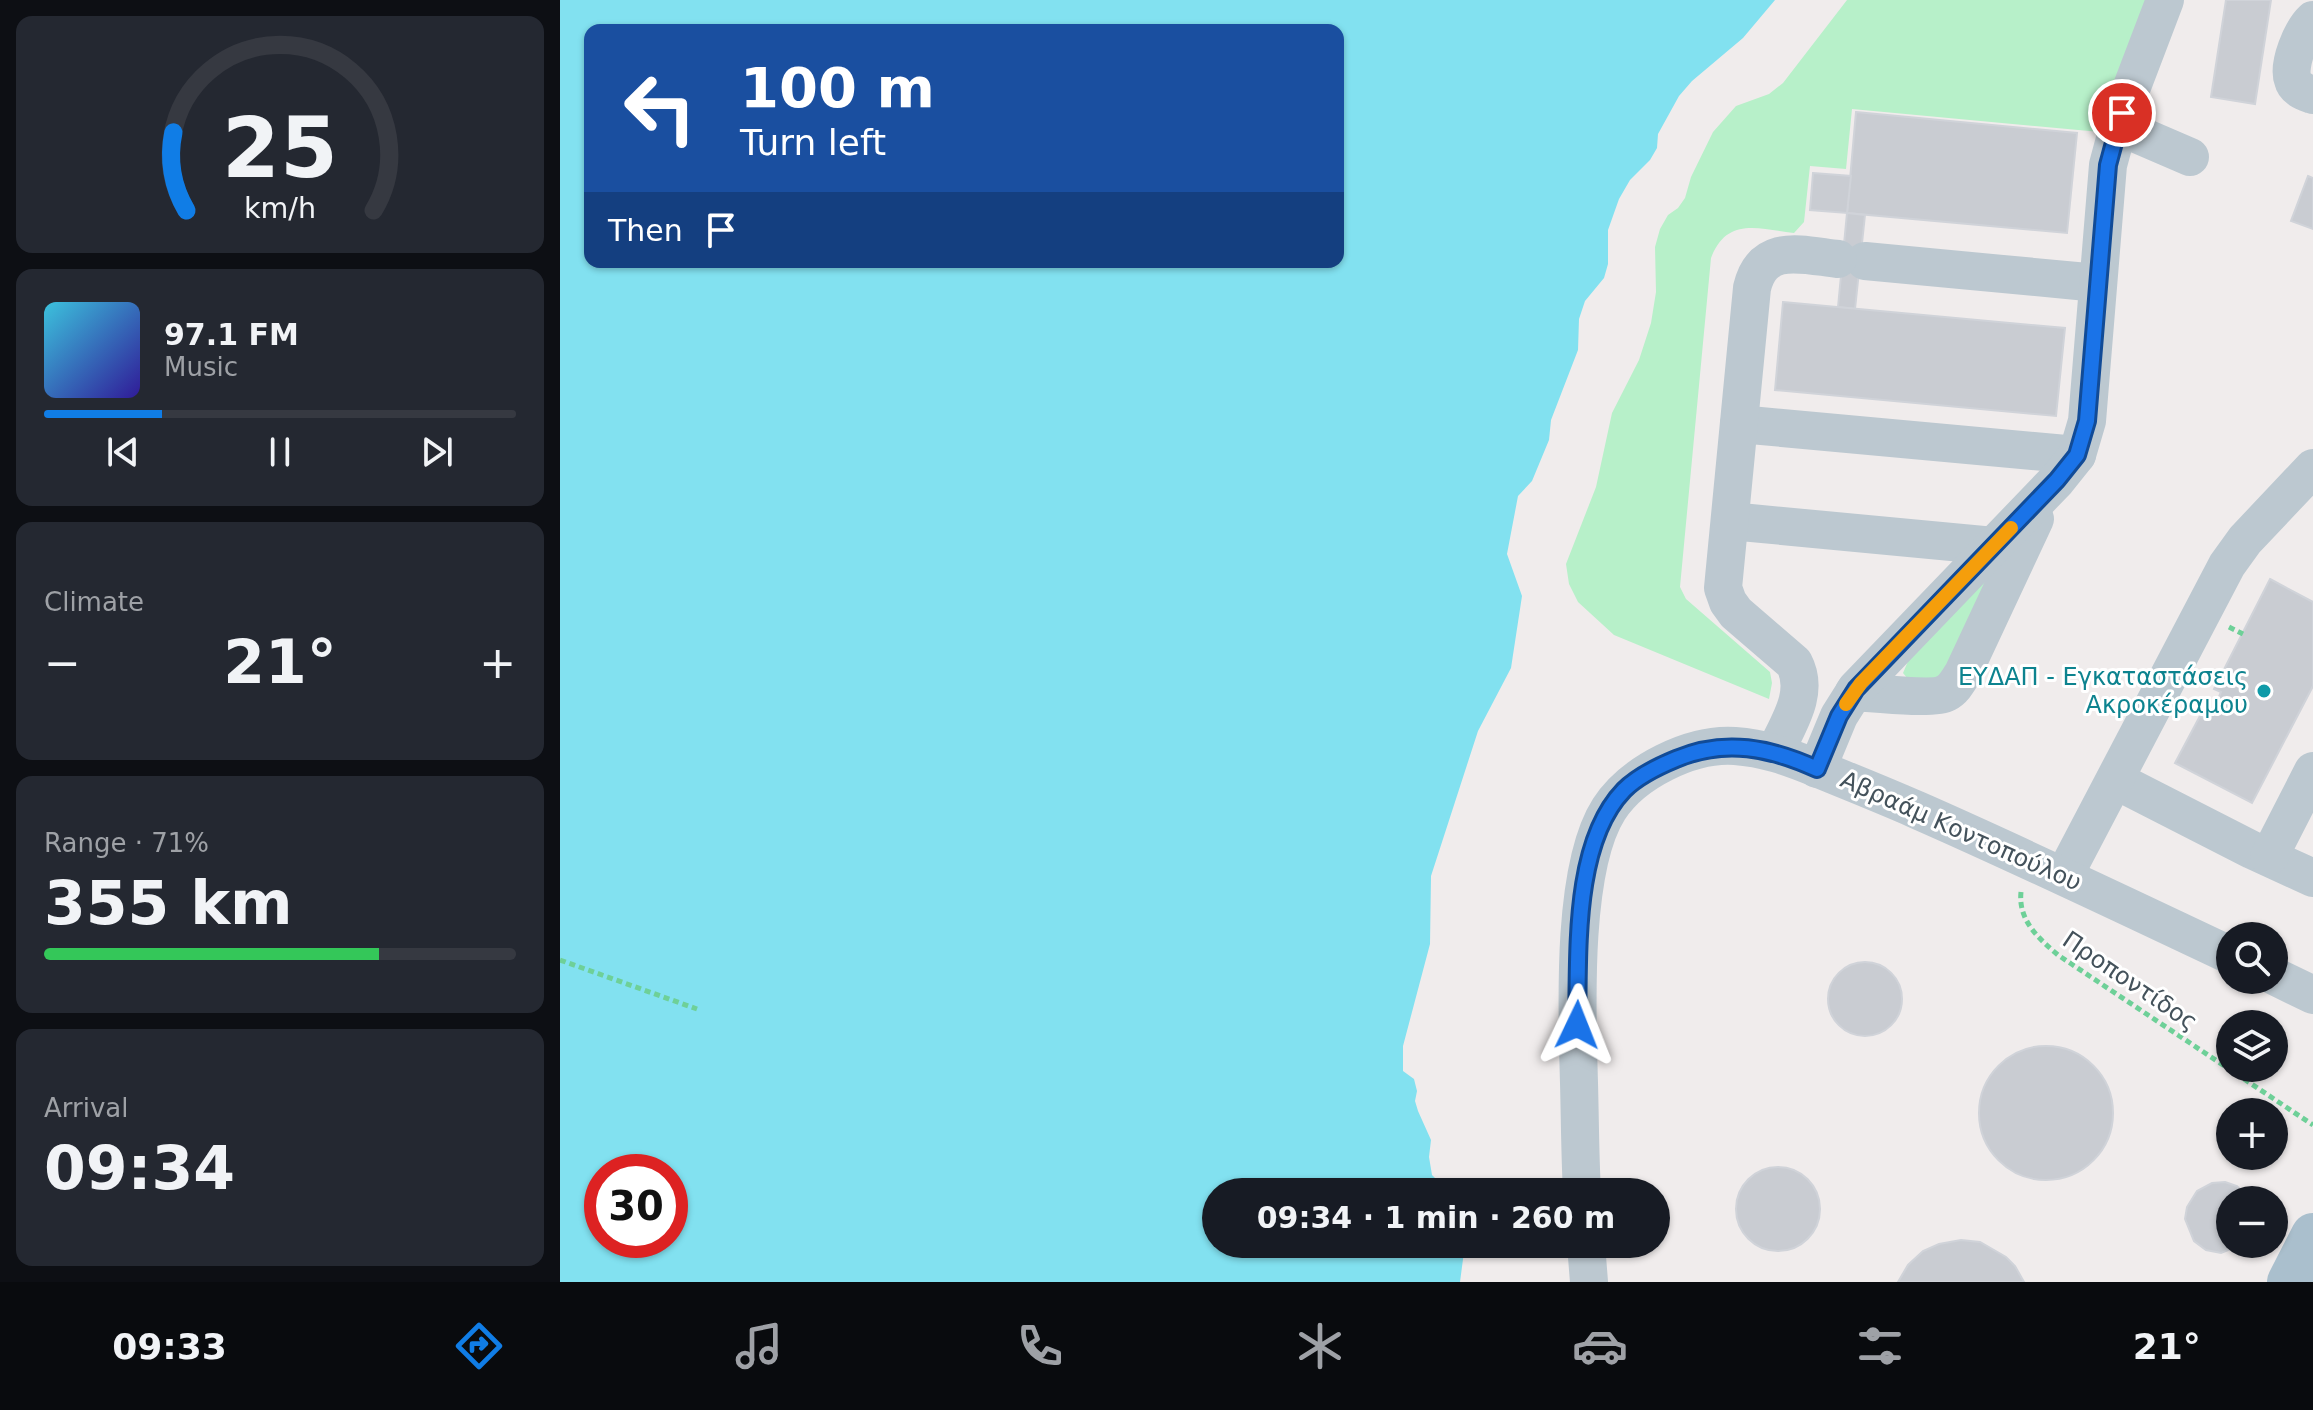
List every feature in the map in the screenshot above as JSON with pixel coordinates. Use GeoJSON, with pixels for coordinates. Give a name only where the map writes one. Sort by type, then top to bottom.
{"type":"FeatureCollection","features":[{"type":"Feature","properties":{"kind":"main road"},"geometry":{"type":"LineString","coordinates":[[2289,1282],[2313,1235]]}},
{"type":"Feature","properties":{"kind":"street"},"geometry":{"type":"LineString","coordinates":[[1817,769],[1832,730],[1854,692],[2077,455],[2087,421],[2108,165],[2118,126],[2165,0]]}},
{"type":"Feature","properties":{"kind":"street"},"geometry":{"type":"LineString","coordinates":[[2313,20],[2302,34],[2292,79],[2297,88],[2313,95]]}},
{"type":"Feature","properties":{"kind":"street"},"geometry":{"type":"LineString","coordinates":[[2118,126],[2190,157]]}},
{"type":"Feature","properties":{"kind":"street"},"geometry":{"type":"LineString","coordinates":[[1775,752],[1798,702],[1800,675],[1794,663],[1736,613],[1723,588],[1752,288],[1757,273],[1783,253],[2098,283]]}},
{"type":"Feature","properties":{"kind":"street"},"geometry":{"type":"LineString","coordinates":[[1739,424],[2077,455]]}},
{"type":"Feature","properties":{"kind":"street"},"geometry":{"type":"LineString","coordinates":[[2064,876],[2227,565],[2245,540],[2313,468]]}},
{"type":"Feature","properties":{"kind":"street"},"geometry":{"type":"LineString","coordinates":[[1854,692],[1934,696],[1948,693],[1954,687],[2049,487]]}},
{"type":"Feature","properties":{"kind":"street"},"geometry":{"type":"LineString","coordinates":[[1730,521],[1994,546]]}},
{"type":"Feature","properties":{"kind":"street","name":"Αβραάμ Κοντοπούλου"},"geometry":{"type":"LineString","coordinates":[[1582,1178],[1577,1025],[1586,879],[1598,832],[1609,809],[1626,788],[1665,763],[1707,748],[1731,746],[1775,752],[1846,778],[2030,860],[2216,948]]}},
{"type":"Feature","properties":{"kind":"street"},"geometry":{"type":"LineString","coordinates":[[2269,857],[2313,771]]}},
{"type":"Feature","properties":{"kind":"street"},"geometry":{"type":"LineString","coordinates":[[2115,780],[2313,878]]}},
{"type":"Feature","properties":{"kind":"street"},"geometry":{"type":"LineString","coordinates":[[2288,983],[2313,995]]}},
{"type":"Feature","properties":{"kind":"street"},"geometry":{"type":"LineString","coordinates":[[1587,1258],[1589,1282]]}},
{"type":"Feature","properties":{"kind":"path","name":"Προποντίδος"},"geometry":{"type":"LineString","coordinates":[[2030,860],[2022,884],[2022,914],[2043,943],[2313,1125]]}},
{"type":"Feature","properties":{"kind":"path"},"geometry":{"type":"LineString","coordinates":[[560,960],[697,1009]]}},
{"type":"Feature","properties":{"kind":"green space"},"geometry":{"type":"Polygon","coordinates":[[[1847,0],[2147,0],[2100,132],[1852,109],[1846,169],[1810,166],[1804,222],[1794,233],[1745,228],[1726,236],[1718,245],[1711,258],[1680,587],[1686,599],[1770,672],[1772,683],[1769,699],[1614,635],[1578,602],[1569,584],[1566,564],[1596,487],[1612,413],[1639,360],[1651,323],[1656,292],[1655,247],[1660,229],[1668,215],[1685,198],[1691,177],[1713,132],[1736,106],[1769,94],[1783,83],[1847,0]]]}},
{"type":"Feature","properties":{"kind":"green space"},"geometry":{"type":"Polygon","coordinates":[[[1986,580],[1944,681],[1908,679],[1903,673],[1909,659],[1986,580]]]}},
{"type":"Feature","properties":{"kind":"water"},"geometry":{"type":"Polygon","coordinates":[[[560,0],[1775,0],[1743,38],[1679,96],[1658,134],[1657,148],[1630,180],[1619,199],[1608,230],[1608,264],[1604,278],[1585,301],[1579,319],[1578,350],[1551,420],[1549,440],[1532,481],[1518,496],[1507,554],[1522,596],[1511,668],[1478,731],[1431,876],[1430,944],[1403,1046],[1403,1071],[1414,1079],[1417,1091],[1415,1101],[1431,1140],[1429,1157],[1435,1178],[1202,1178],[1202,1258],[1463,1258],[1460,1282],[560,1282],[560,0]]]}},
{"type":"Feature","properties":{"kind":"building"},"geometry":{"type":"Polygon","coordinates":[[[2226,0],[2271,0],[2255,104],[2211,97],[2226,0]]]}},
{"type":"Feature","properties":{"kind":"building"},"geometry":{"type":"Polygon","coordinates":[[[1856,112],[2077,133],[2067,233],[1847,213],[1856,112]]]}},
{"type":"Feature","properties":{"kind":"building"},"geometry":{"type":"Polygon","coordinates":[[[1813,173],[1851,176],[1847,213],[1810,210],[1813,173]]]}},
{"type":"Feature","properties":{"kind":"building"},"geometry":{"type":"Polygon","coordinates":[[[2308,176],[2313,178],[2313,229],[2291,221],[2308,176]]]}},
{"type":"Feature","properties":{"kind":"building"},"geometry":{"type":"Polygon","coordinates":[[[1847,213],[1865,215],[1855,309],[1838,307],[1847,213]]]}},
{"type":"Feature","properties":{"kind":"building"},"geometry":{"type":"Polygon","coordinates":[[[1783,302],[2065,328],[2056,416],[1775,390],[1783,302]]]}},
{"type":"Feature","properties":{"kind":"building","name":"ΕΥΔΑΠ - Εγκαταστάσεις Ακροκέραμου"},"geometry":{"type":"Polygon","coordinates":[[[2270,579],[2313,602],[2313,686],[2252,803],[2175,763],[2200,716],[2207,720],[2215,706],[2221,692],[2214,689],[2270,579]]]}},
{"type":"Feature","properties":{"kind":"building"},"geometry":{"type":"Polygon","coordinates":[[[1865,962],[1879,965],[1891,973],[1899,985],[1902,999],[1899,1013],[1891,1025],[1879,1033],[1865,1036],[1851,1033],[1839,1025],[1831,1013],[1828,999],[1831,985],[1839,973],[1851,965],[1865,962]]]}},
{"type":"Feature","properties":{"kind":"building"},"geometry":{"type":"Polygon","coordinates":[[[2046,1046],[2072,1051],[2093,1066],[2108,1087],[2113,1113],[2108,1139],[2093,1160],[2072,1175],[2046,1180],[2020,1175],[1999,1160],[1984,1139],[1979,1113],[1984,1087],[1999,1066],[2020,1051],[2046,1046]]]}},
{"type":"Feature","properties":{"kind":"building"},"geometry":{"type":"Polygon","coordinates":[[[1778,1167],[1801,1174],[1813,1186],[1820,1209],[1813,1232],[1801,1244],[1778,1251],[1755,1244],[1743,1232],[1736,1209],[1743,1186],[1755,1174],[1778,1167]]]}},
{"type":"Feature","properties":{"kind":"building"},"geometry":{"type":"Polygon","coordinates":[[[2225,1182],[2237,1186],[2216,1186],[2216,1252],[2206,1250],[2194,1241],[2185,1219],[2187,1207],[2197,1191],[2212,1183],[2225,1182]]]}},
{"type":"Feature","properties":{"kind":"building"},"geometry":{"type":"Polygon","coordinates":[[[1961,1240],[1980,1242],[2006,1257],[2024,1282],[1898,1282],[1908,1265],[1923,1251],[1961,1240]]]}},
{"type":"Feature","properties":{"kind":"slow traffic"},"geometry":{"type":"LineString","coordinates":[[1846,704],[1861,683],[2011,528]]}},
{"type":"Feature","properties":{"kind":"place","name":"ΕΥΔΑΠ - Εγκαταστάσεις Ακροκέραμου"},"geometry":{"type":"Point","coordinates":[2264,691]}},
{"type":"Feature","properties":{"kind":"route"},"geometry":{"type":"LineString","coordinates":[[1577,1025],[1586,879],[1598,832],[1609,809],[1626,788],[1665,763],[1707,748],[1731,746],[1775,752],[1817,769],[1839,716],[1861,683],[2057,480],[2077,455],[2087,421],[2108,165],[2122,113]]}}]}
